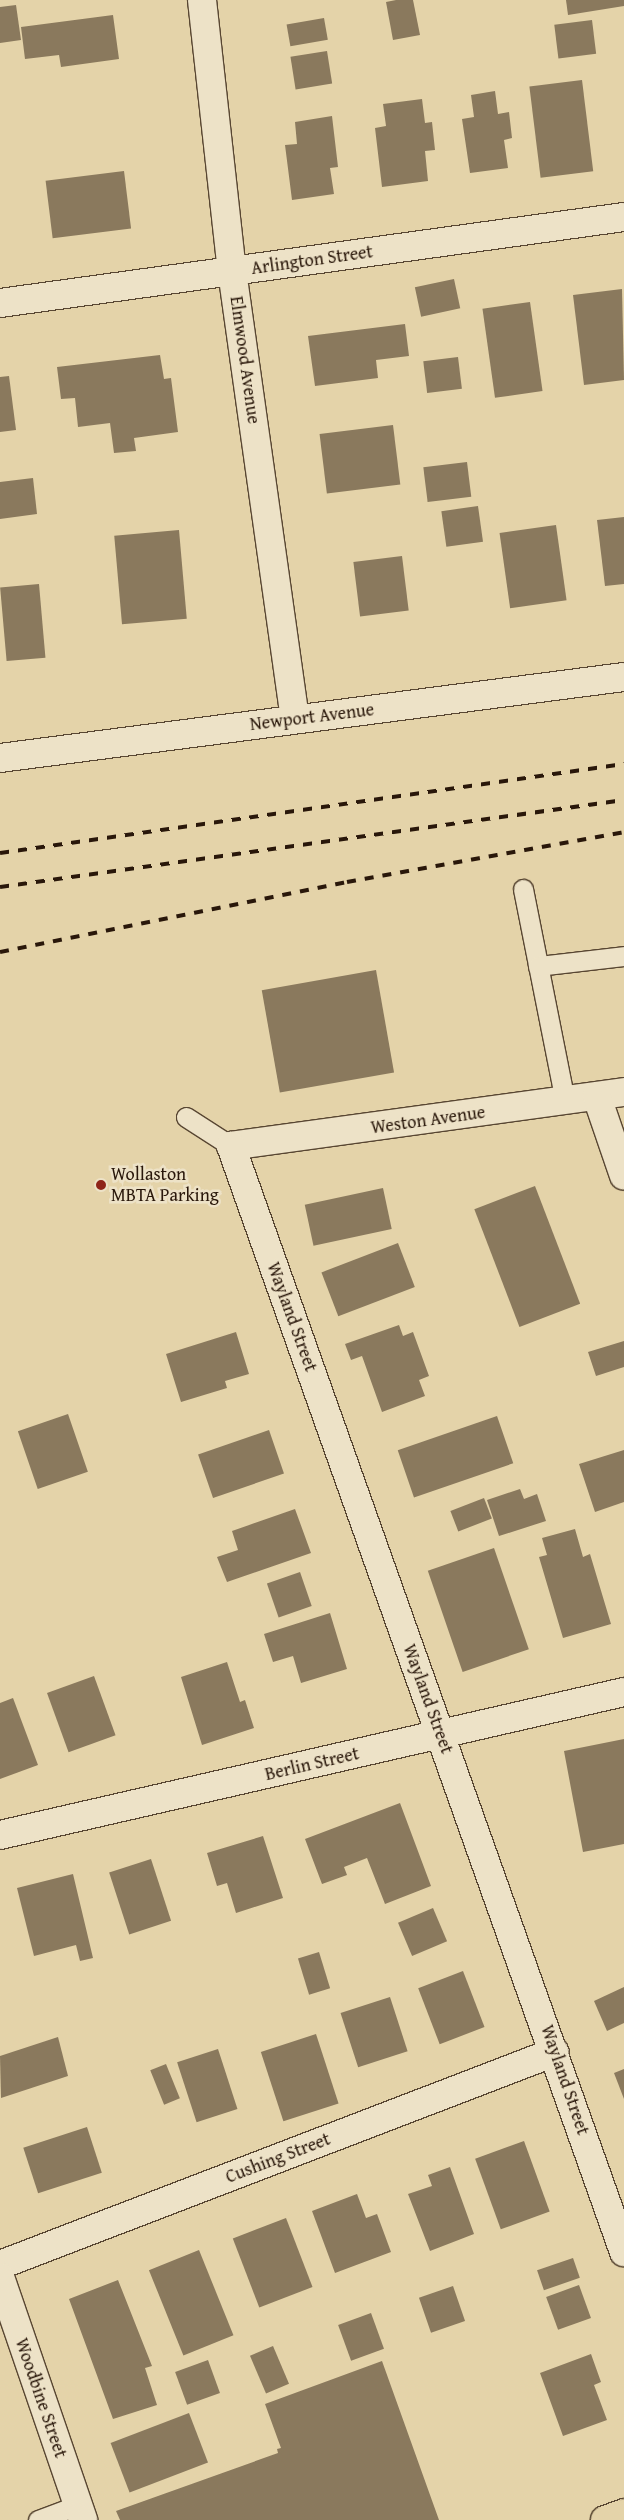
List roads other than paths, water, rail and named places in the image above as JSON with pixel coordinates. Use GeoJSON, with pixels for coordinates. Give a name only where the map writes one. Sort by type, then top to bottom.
{"type":"FeatureCollection","features":[{"type":"Feature","properties":{"kind":"main road"},"geometry":{"type":"LineString","coordinates":[[605,2520],[624,2513]]}},
{"type":"Feature","properties":{"kind":"street","name":"Elmwood Avenue"},"geometry":{"type":"LineString","coordinates":[[202,0],[232,271],[294,719]]}},
{"type":"Feature","properties":{"kind":"street","name":"Arlington Street"},"geometry":{"type":"LineString","coordinates":[[0,303],[624,217]]}},
{"type":"Feature","properties":{"kind":"street","name":"Newport Avenue"},"geometry":{"type":"LineString","coordinates":[[0,758],[624,677]]}},
{"type":"Feature","properties":{"kind":"street","name":"Weston Avenue"},"geometry":{"type":"LineString","coordinates":[[231,1146],[565,1102],[624,1092]]}},
{"type":"Feature","properties":{"kind":"street"},"geometry":{"type":"LineString","coordinates":[[597,1097],[624,1176]]}},
{"type":"Feature","properties":{"kind":"street","name":"Wayland Street"},"geometry":{"type":"LineString","coordinates":[[231,1146],[555,2052],[624,2252]]}},
{"type":"Feature","properties":{"kind":"street","name":"Berlin Street"},"geometry":{"type":"LineString","coordinates":[[0,1835],[624,1692]]}},
{"type":"Feature","properties":{"kind":"street","name":"Cushing Street"},"geometry":{"type":"LineString","coordinates":[[0,2265],[555,2052]]}},
{"type":"Feature","properties":{"kind":"street","name":"Woodbine Street"},"geometry":{"type":"LineString","coordinates":[[0,2277],[80,2513]]}},
{"type":"Feature","properties":{"kind":"lane"},"geometry":{"type":"LineString","coordinates":[[523,889],[565,1102]]}},
{"type":"Feature","properties":{"kind":"lane"},"geometry":{"type":"LineString","coordinates":[[538,966],[624,956]]}},
{"type":"Feature","properties":{"kind":"lane"},"geometry":{"type":"LineString","coordinates":[[186,1117],[231,1146]]}},
{"type":"Feature","properties":{"kind":"lane"},"geometry":{"type":"LineString","coordinates":[[38,2520],[80,2513]]}},
{"type":"Feature","properties":{"kind":"railway"},"geometry":{"type":"LineString","coordinates":[[0,853],[624,764]]}},
{"type":"Feature","properties":{"kind":"railway"},"geometry":{"type":"LineString","coordinates":[[0,887],[624,800]]}},
{"type":"Feature","properties":{"kind":"railway"},"geometry":{"type":"LineString","coordinates":[[0,952],[347,882],[624,832]]}},
{"type":"Feature","properties":{"kind":"place","name":"Wollaston MBTA Parking"},"geometry":{"type":"Point","coordinates":[101,1185]}}]}
